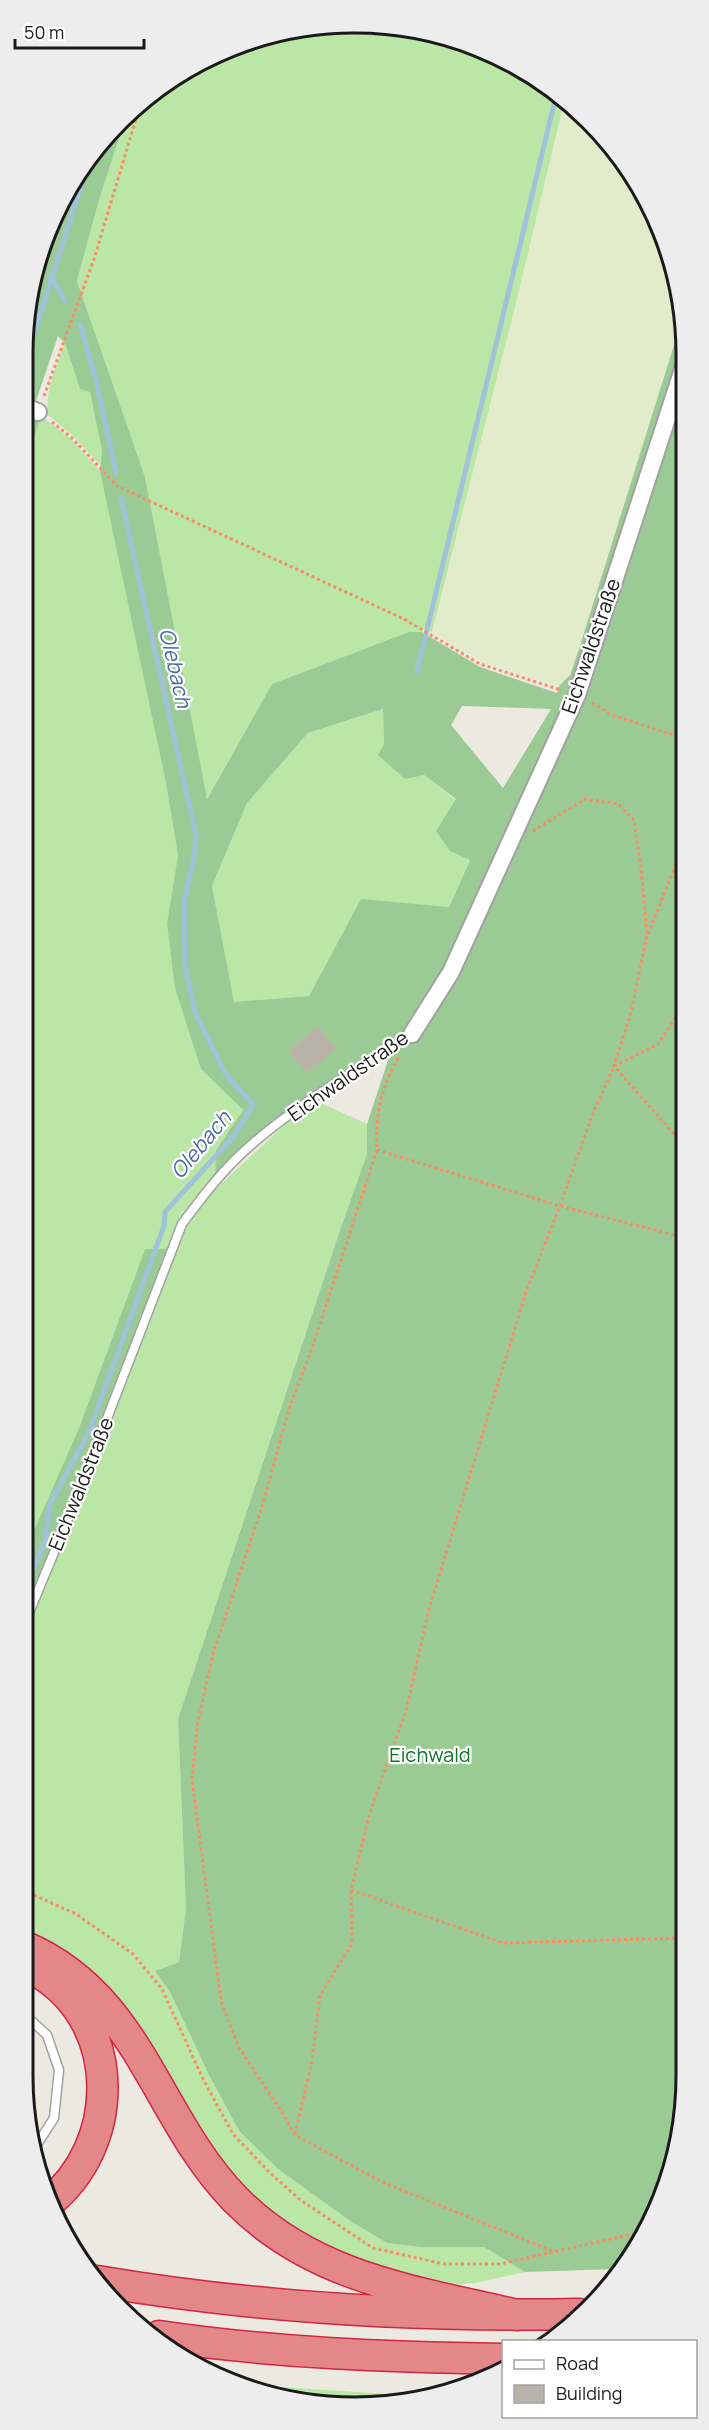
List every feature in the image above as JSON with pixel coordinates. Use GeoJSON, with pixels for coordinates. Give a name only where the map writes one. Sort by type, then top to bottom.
{"type":"FeatureCollection","features":[{"type":"Feature","properties":{"kind":"highway"},"geometry":{"type":"LineString","coordinates":[[33,1952],[83,1983],[109,2009],[129,2036],[192,2144],[212,2171],[235,2199],[284,2240],[316,2259],[353,2275],[516,2315]]}},
{"type":"Feature","properties":{"kind":"highway"},"geometry":{"type":"LineString","coordinates":[[33,1968],[48,1978],[78,2009],[89,2028],[101,2071],[103,2095],[96,2138],[75,2178],[56,2196]]}},
{"type":"Feature","properties":{"kind":"highway"},"geometry":{"type":"LineString","coordinates":[[109,2283],[191,2296],[324,2308],[516,2315],[569,2314]]}},
{"type":"Feature","properties":{"kind":"highway"},"geometry":{"type":"LineString","coordinates":[[167,2337],[342,2354],[502,2359]]}},
{"type":"Feature","properties":{"kind":"highway"},"geometry":{"type":"LineString","coordinates":[[183,2347],[255,2347]]}},
{"type":"Feature","properties":{"kind":"street","name":"Eichwaldstraße"},"geometry":{"type":"LineString","coordinates":[[412,1034],[451,972],[577,695],[676,391]]}},
{"type":"Feature","properties":{"kind":"lane","name":"Eichwaldstraße"},"geometry":{"type":"LineString","coordinates":[[33,1602],[74,1504],[182,1224],[206,1192],[250,1146],[332,1085],[412,1034]]}},
{"type":"Feature","properties":{"kind":"lane"},"geometry":{"type":"LineString","coordinates":[[33,2022],[47,2035],[59,2070],[54,2118],[40,2140]]}},
{"type":"Feature","properties":{"kind":"path"},"geometry":{"type":"LineString","coordinates":[[137,118],[94,259],[33,410],[71,437],[117,486],[423,629],[480,664],[577,695],[612,715],[676,736]]}},
{"type":"Feature","properties":{"kind":"path"},"geometry":{"type":"LineString","coordinates":[[512,837],[527,835],[585,799],[618,804],[634,820],[647,935]]}},
{"type":"Feature","properties":{"kind":"path"},"geometry":{"type":"LineString","coordinates":[[295,2135],[312,2061],[320,1995],[352,1944],[351,1890],[370,1812],[406,1711],[436,1587],[526,1292],[591,1118],[614,1066],[631,1012],[647,935],[676,864]]}},
{"type":"Feature","properties":{"kind":"path"},"geometry":{"type":"LineString","coordinates":[[614,1066],[658,1044],[676,1017]]}},
{"type":"Feature","properties":{"kind":"path"},"geometry":{"type":"LineString","coordinates":[[412,1034],[385,1082],[376,1121],[377,1150],[313,1345],[289,1409],[262,1507],[213,1653],[198,1721],[192,1779],[221,2001],[239,2048],[295,2135],[382,2182],[555,2252]]}},
{"type":"Feature","properties":{"kind":"path"},"geometry":{"type":"LineString","coordinates":[[614,1066],[676,1137]]}},
{"type":"Feature","properties":{"kind":"path"},"geometry":{"type":"LineString","coordinates":[[377,1150],[560,1206],[676,1235]]}},
{"type":"Feature","properties":{"kind":"path"},"geometry":{"type":"LineString","coordinates":[[351,1890],[503,1943],[676,1938]]}},
{"type":"Feature","properties":{"kind":"path"},"geometry":{"type":"LineString","coordinates":[[33,1895],[76,1914],[133,1954],[162,1989],[203,2079],[233,2134],[269,2172],[299,2199],[373,2248],[444,2264],[500,2264],[634,2234]]}},
{"type":"Feature","properties":{"kind":"green space"},"geometry":{"type":"Polygon","coordinates":[[[354,33],[396,36],[438,44],[497,66],[533,87],[562,110],[515,307],[432,632],[424,628],[422,632],[409,632],[272,684],[206,800],[145,477],[77,281],[99,200],[120,135],[159,99],[194,76],[231,57],[292,39],[354,33]]]}},
{"type":"Feature","properties":{"kind":"green space"},"geometry":{"type":"Polygon","coordinates":[[[562,110],[582,127],[610,159],[643,212],[665,271],[670,292],[675,341],[578,652],[570,675],[559,686],[482,662],[433,632],[562,110]]]}},
{"type":"Feature","properties":{"kind":"green space","name":"Eichwald"},"geometry":{"type":"Polygon","coordinates":[[[120,135],[99,200],[77,281],[145,477],[207,799],[272,684],[409,632],[422,632],[480,667],[557,693],[559,686],[570,675],[578,652],[675,341],[676,2076],[670,2138],[659,2179],[643,2218],[611,2269],[525,2272],[484,2247],[420,2247],[387,2243],[350,2221],[278,2169],[239,2131],[209,2075],[170,1992],[155,1971],[179,1962],[186,1908],[178,1719],[367,1154],[367,1124],[394,1042],[295,1104],[248,1143],[215,1176],[216,1150],[243,1110],[201,1069],[175,988],[167,923],[178,855],[165,778],[100,471],[102,451],[90,392],[80,389],[65,343],[58,336],[36,401],[41,416],[33,440],[34,333],[44,271],[57,231],[76,194],[99,159],[120,135]],[[462,706],[451,725],[503,788],[551,709],[462,706]],[[383,709],[308,733],[247,803],[212,886],[234,1002],[309,996],[361,899],[449,907],[470,860],[450,851],[436,831],[456,799],[424,775],[405,779],[378,755],[384,744],[383,709]]]}},
{"type":"Feature","properties":{"kind":"green space"},"geometry":{"type":"Polygon","coordinates":[[[65,343],[80,388],[90,391],[102,451],[100,465],[72,435],[48,415],[50,388],[65,343]]]}},
{"type":"Feature","properties":{"kind":"green space"},"geometry":{"type":"Polygon","coordinates":[[[41,416],[70,438],[100,471],[103,478],[165,778],[178,855],[167,923],[201,1069],[243,1110],[216,1150],[215,1176],[199,1193],[179,1222],[167,1249],[145,1249],[79,1428],[33,1533],[33,440],[41,416]]]}},
{"type":"Feature","properties":{"kind":"green space"},"geometry":{"type":"Polygon","coordinates":[[[383,709],[384,744],[456,800],[450,851],[470,859],[449,907],[361,900],[309,996],[234,1003],[212,886],[247,803],[308,733],[383,709]]]}},
{"type":"Feature","properties":{"kind":"green space"},"geometry":{"type":"Polygon","coordinates":[[[323,1104],[367,1124],[367,1154],[178,1719],[186,1908],[179,1962],[155,1971],[170,1992],[209,2075],[239,2131],[278,2169],[350,2221],[387,2243],[420,2247],[484,2247],[525,2272],[475,2283],[443,2286],[403,2279],[305,2241],[243,2192],[171,2086],[33,1947],[33,1617],[184,1227],[212,1192],[289,1121],[323,1104]]]}},
{"type":"Feature","properties":{"kind":"green space"},"geometry":{"type":"Polygon","coordinates":[[[145,1249],[167,1249],[93,1447],[33,1593],[33,1533],[79,1428],[145,1249]]]}},
{"type":"Feature","properties":{"kind":"green space"},"geometry":{"type":"Polygon","coordinates":[[[273,2386],[395,2394],[333,2396],[273,2386]]]}},
{"type":"Feature","properties":{"kind":"building"},"geometry":{"type":"Polygon","coordinates":[[[317,1027],[335,1048],[307,1072],[289,1051],[317,1027]]]}},
{"type":"Feature","properties":{"kind":"waterway"},"geometry":{"type":"LineString","coordinates":[[417,671],[554,103]]}},
{"type":"Feature","properties":{"kind":"waterway"},"geometry":{"type":"LineString","coordinates":[[34,333],[81,185]]}},
{"type":"Feature","properties":{"kind":"waterway","name":"Olebach"},"geometry":{"type":"LineString","coordinates":[[51,276],[65,301]]}},
{"type":"Feature","properties":{"kind":"waterway","name":"Olebach"},"geometry":{"type":"LineString","coordinates":[[80,324],[96,380],[116,473]]}},
{"type":"Feature","properties":{"kind":"waterway","name":"Olebach"},"geometry":{"type":"LineString","coordinates":[[33,1570],[45,1540],[50,1504],[89,1432],[164,1226],[165,1212],[233,1137],[253,1105],[225,1073],[195,1012],[185,967],[184,901],[194,857],[196,835],[121,498]]}}]}
